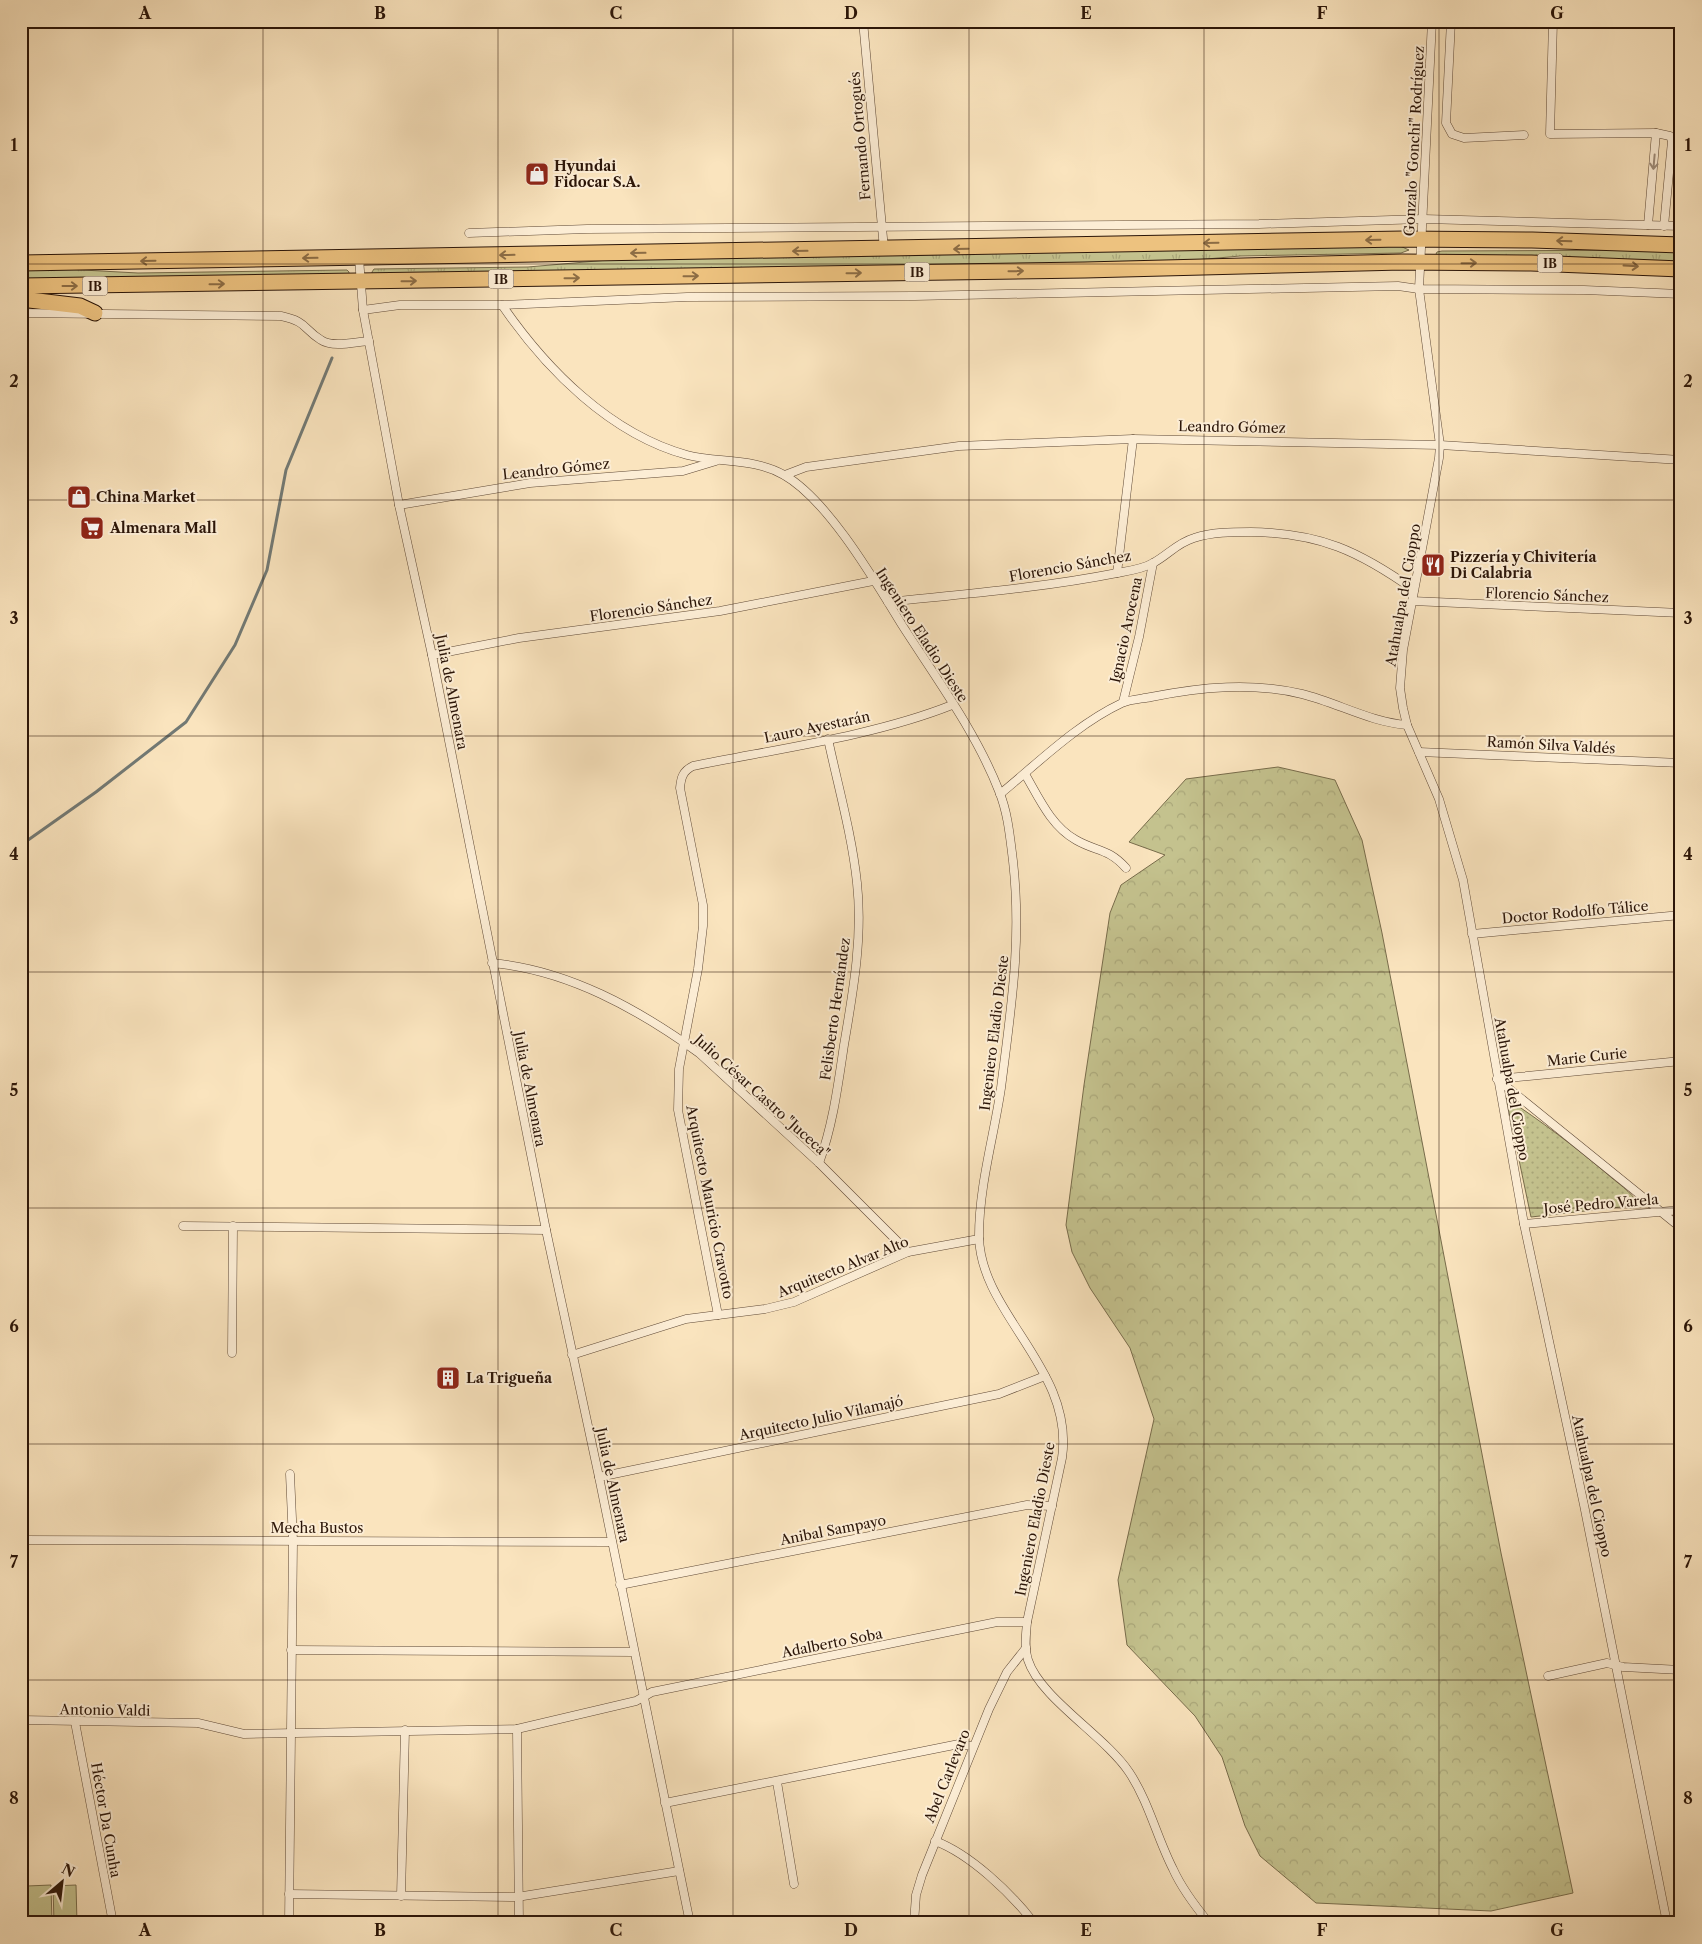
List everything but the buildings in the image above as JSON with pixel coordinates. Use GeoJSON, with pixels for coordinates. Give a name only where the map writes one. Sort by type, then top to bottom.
{"type":"FeatureCollection","features":[{"type":"Feature","properties":{"kind":"highway","name":"IB"},"geometry":{"type":"LineString","coordinates":[[21,263],[1422,240],[1532,240],[1681,245]]}},
{"type":"Feature","properties":{"kind":"highway","name":"IB"},"geometry":{"type":"LineString","coordinates":[[21,286],[360,282],[1420,263],[1531,263],[1681,268]]}},
{"type":"Feature","properties":{"kind":"highway"},"geometry":{"type":"LineString","coordinates":[[21,299],[80,306],[95,313]]}},
{"type":"Feature","properties":{"kind":"street","name":"Fernando Ortogués"},"geometry":{"type":"LineString","coordinates":[[863,21],[880,227],[884,249]]}},
{"type":"Feature","properties":{"kind":"street","name":"Gonzalo \"Gonchi\" Rodríguez"},"geometry":{"type":"LineString","coordinates":[[1420,263],[1424,218],[1432,21]]}},
{"type":"Feature","properties":{"kind":"street"},"geometry":{"type":"LineString","coordinates":[[1451,21],[1446,123],[1452,134],[1464,138],[1524,135]]}},
{"type":"Feature","properties":{"kind":"street"},"geometry":{"type":"LineString","coordinates":[[1481,21],[1533,22]]}},
{"type":"Feature","properties":{"kind":"street"},"geometry":{"type":"LineString","coordinates":[[1554,21],[1550,134],[1665,134],[1672,141],[1664,226]]}},
{"type":"Feature","properties":{"kind":"street"},"geometry":{"type":"LineString","coordinates":[[1648,225],[1656,134]]}},
{"type":"Feature","properties":{"kind":"street"},"geometry":{"type":"LineString","coordinates":[[469,233],[586,229],[1259,224],[1424,218],[1681,226]]}},
{"type":"Feature","properties":{"kind":"street","name":"Julia de Almenara"},"geometry":{"type":"LineString","coordinates":[[359,258],[363,310],[399,505],[432,655],[546,1230],[599,1477],[690,1923]]}},
{"type":"Feature","properties":{"kind":"street","name":"Atahualpa del Cioppo"},"geometry":{"type":"LineString","coordinates":[[1420,263],[1419,289],[1440,445],[1437,477],[1403,650],[1400,688],[1408,725],[1439,800],[1463,880],[1496,1079],[1524,1224],[1584,1505],[1668,1923]]}},
{"type":"Feature","properties":{"kind":"street"},"geometry":{"type":"LineString","coordinates":[[363,310],[400,305],[502,305],[687,297],[915,296],[1398,286],[1419,289],[1584,290],[1681,294]]}},
{"type":"Feature","properties":{"kind":"street","name":"Ingeniero Eladio Dieste"},"geometry":{"type":"LineString","coordinates":[[502,305],[517,327],[548,361],[594,406],[617,424],[668,450],[716,461],[758,464],[785,475],[808,494],[823,511],[888,602],[972,737],[1000,794],[1007,816],[1010,838],[1016,890],[1018,940],[1014,988],[980,1214],[979,1239],[986,1269],[995,1290],[1046,1376],[1059,1409],[1064,1436],[1062,1458],[1027,1622],[1026,1648],[1028,1661],[1045,1686],[1107,1746],[1130,1773],[1142,1795],[1178,1881],[1209,1923]]}},
{"type":"Feature","properties":{"kind":"street"},"geometry":{"type":"LineString","coordinates":[[21,313],[281,316],[303,322],[321,341],[331,344],[369,341]]}},
{"type":"Feature","properties":{"kind":"street","name":"Leandro Gómez"},"geometry":{"type":"LineString","coordinates":[[785,475],[806,467],[959,446],[1133,439],[1440,445],[1681,460]]}},
{"type":"Feature","properties":{"kind":"street","name":"Ignacio Arocena"},"geometry":{"type":"LineString","coordinates":[[1116,573],[1133,439]]}},
{"type":"Feature","properties":{"kind":"street","name":"Leandro Gómez"},"geometry":{"type":"LineString","coordinates":[[399,505],[530,483],[592,477],[683,472],[716,461]]}},
{"type":"Feature","properties":{"kind":"street","name":"Florencio Sánchez"},"geometry":{"type":"LineString","coordinates":[[888,602],[1054,584],[1116,573],[1153,563],[1182,542],[1208,534],[1236,532],[1290,534],[1318,539],[1358,555],[1414,590]]}},
{"type":"Feature","properties":{"kind":"street","name":"Ignacio Arocena"},"geometry":{"type":"LineString","coordinates":[[1124,702],[1140,636],[1153,563]]}},
{"type":"Feature","properties":{"kind":"street","name":"Florencio Sánchez"},"geometry":{"type":"LineString","coordinates":[[432,655],[519,638],[720,611],[873,581]]}},
{"type":"Feature","properties":{"kind":"street","name":"Florencio Sánchez"},"geometry":{"type":"LineString","coordinates":[[1412,601],[1681,613]]}},
{"type":"Feature","properties":{"kind":"street"},"geometry":{"type":"LineString","coordinates":[[1000,794],[1090,722],[1124,702],[1182,690],[1208,688],[1268,689],[1302,694],[1387,723],[1408,725]]}},
{"type":"Feature","properties":{"kind":"street","name":"Lauro Ayestarán"},"geometry":{"type":"LineString","coordinates":[[686,769],[925,716],[952,705]]}},
{"type":"Feature","properties":{"kind":"street","name":"Felisberto Hernández"},"geometry":{"type":"LineString","coordinates":[[819,1163],[827,1142],[839,1078],[858,953],[857,883],[828,739]]}},
{"type":"Feature","properties":{"kind":"street","name":"Ramón Silva Valdés"},"geometry":{"type":"LineString","coordinates":[[1419,752],[1681,763]]}},
{"type":"Feature","properties":{"kind":"street","name":"Arquitecto Mauricio Cravotto"},"geometry":{"type":"LineString","coordinates":[[686,769],[680,779],[680,788],[702,898],[703,926],[698,969],[683,1042],[678,1091],[680,1124],[718,1315]]}},
{"type":"Feature","properties":{"kind":"street"},"geometry":{"type":"LineString","coordinates":[[1025,774],[1058,826],[1076,840],[1112,854],[1126,868]]}},
{"type":"Feature","properties":{"kind":"street","name":"Doctor Rodolfo Tálice"},"geometry":{"type":"LineString","coordinates":[[1472,934],[1681,915]]}},
{"type":"Feature","properties":{"kind":"street","name":"Julio César Castro \"Juceca\""},"geometry":{"type":"LineString","coordinates":[[492,963],[530,968],[571,982],[630,1010],[699,1053],[819,1163],[908,1252]]}},
{"type":"Feature","properties":{"kind":"street","name":"Marie Curie"},"geometry":{"type":"LineString","coordinates":[[1496,1079],[1681,1061]]}},
{"type":"Feature","properties":{"kind":"street"},"geometry":{"type":"LineString","coordinates":[[1496,1079],[1681,1228]]}},
{"type":"Feature","properties":{"kind":"street","name":"José Pedro Varela"},"geometry":{"type":"LineString","coordinates":[[1524,1224],[1681,1210]]}},
{"type":"Feature","properties":{"kind":"street"},"geometry":{"type":"LineString","coordinates":[[183,1226],[546,1230]]}},
{"type":"Feature","properties":{"kind":"street"},"geometry":{"type":"LineString","coordinates":[[232,1353],[233,1226]]}},
{"type":"Feature","properties":{"kind":"street","name":"Arquitecto Alvar Alto"},"geometry":{"type":"LineString","coordinates":[[572,1355],[686,1319],[794,1302],[908,1252],[979,1239]]}},
{"type":"Feature","properties":{"kind":"street","name":"Arquitecto Julio Vilamajó"},"geometry":{"type":"LineString","coordinates":[[599,1477],[999,1394],[1046,1376]]}},
{"type":"Feature","properties":{"kind":"street"},"geometry":{"type":"LineString","coordinates":[[289,1923],[289,1733],[293,1541],[290,1474]]}},
{"type":"Feature","properties":{"kind":"street","name":"Anibal Sampayo"},"geometry":{"type":"LineString","coordinates":[[620,1585],[1027,1505],[1052,1506]]}},
{"type":"Feature","properties":{"kind":"street","name":"Mecha Bustos"},"geometry":{"type":"LineString","coordinates":[[21,1540],[612,1542]]}},
{"type":"Feature","properties":{"kind":"street","name":"Adalberto Soba"},"geometry":{"type":"LineString","coordinates":[[405,1730],[517,1729],[643,1697],[652,1692],[996,1622],[1027,1622]]}},
{"type":"Feature","properties":{"kind":"street","name":"Abel Carlevaro"},"geometry":{"type":"LineString","coordinates":[[914,1923],[916,1895],[972,1746],[1007,1672],[1026,1648]]}},
{"type":"Feature","properties":{"kind":"street"},"geometry":{"type":"LineString","coordinates":[[291,1650],[634,1652]]}},
{"type":"Feature","properties":{"kind":"street"},"geometry":{"type":"LineString","coordinates":[[1548,1676],[1607,1663],[1681,1670]]}},
{"type":"Feature","properties":{"kind":"street","name":"Antonio Valdi"},"geometry":{"type":"LineString","coordinates":[[21,1720],[198,1723],[244,1734],[405,1730]]}},
{"type":"Feature","properties":{"kind":"street","name":"Héctor Da Cunha"},"geometry":{"type":"LineString","coordinates":[[75,1722],[113,1923]]}},
{"type":"Feature","properties":{"kind":"street"},"geometry":{"type":"LineString","coordinates":[[517,1729],[517,1897],[519,1923]]}},
{"type":"Feature","properties":{"kind":"street"},"geometry":{"type":"LineString","coordinates":[[401,1896],[405,1730]]}},
{"type":"Feature","properties":{"kind":"street"},"geometry":{"type":"LineString","coordinates":[[665,1803],[959,1744],[972,1746]]}},
{"type":"Feature","properties":{"kind":"street"},"geometry":{"type":"LineString","coordinates":[[777,1782],[794,1884]]}},
{"type":"Feature","properties":{"kind":"street"},"geometry":{"type":"LineString","coordinates":[[935,1841],[955,1851],[1000,1886],[1034,1923]]}},
{"type":"Feature","properties":{"kind":"street"},"geometry":{"type":"LineString","coordinates":[[289,1894],[517,1897],[679,1871]]}},
{"type":"Feature","properties":{"kind":"street"},"geometry":{"type":"LineString","coordinates":[[1674,1923],[1681,1915]]}},
{"type":"Feature","properties":{"kind":"green space"},"geometry":{"type":"Polygon","coordinates":[[[1400,246],[1409,250],[1401,253],[1240,256],[1173,262],[372,274],[374,269],[528,267],[608,260],[1400,246]]]}},
{"type":"Feature","properties":{"kind":"green space"},"geometry":{"type":"Polygon","coordinates":[[[1442,251],[1681,251],[1681,264],[1443,257],[1436,254],[1442,251]]]}},
{"type":"Feature","properties":{"kind":"green space"},"geometry":{"type":"Polygon","coordinates":[[[21,269],[138,273],[347,270],[349,275],[21,281],[21,269]]]}},
{"type":"Feature","properties":{"kind":"green space"},"geometry":{"type":"Polygon","coordinates":[[[1278,767],[1335,780],[1362,840],[1382,933],[1501,1553],[1573,1893],[1491,1911],[1316,1903],[1260,1856],[1245,1826],[1222,1757],[1195,1716],[1127,1645],[1118,1580],[1154,1419],[1130,1348],[1090,1288],[1072,1252],[1066,1225],[1084,1085],[1110,913],[1121,885],[1165,855],[1129,842],[1186,779],[1278,767]]]}},
{"type":"Feature","properties":{"kind":"green space"},"geometry":{"type":"Polygon","coordinates":[[[1506,1098],[1582,1153],[1628,1191],[1639,1205],[1531,1217],[1506,1098]]]}},
{"type":"Feature","properties":{"kind":"green space"},"geometry":{"type":"Polygon","coordinates":[[[21,1885],[24,1885],[25,1923],[21,1923],[21,1885]]]}},
{"type":"Feature","properties":{"kind":"green space"},"geometry":{"type":"Polygon","coordinates":[[[51,1885],[52,1923],[29,1923],[27,1886],[51,1885]]]}},
{"type":"Feature","properties":{"kind":"green space"},"geometry":{"type":"Polygon","coordinates":[[[76,1885],[77,1923],[54,1923],[53,1886],[76,1885]]]}},
{"type":"Feature","properties":{"kind":"waterway"},"geometry":{"type":"LineString","coordinates":[[21,845],[96,792],[186,722],[235,645],[267,570],[286,470],[332,358]]}},
{"type":"Feature","properties":{"kind":"place","name":"Hyundai Fidocar S.A."},"geometry":{"type":"Point","coordinates":[537,174]}},
{"type":"Feature","properties":{"kind":"place","name":"China Market"},"geometry":{"type":"Point","coordinates":[79,497]}},
{"type":"Feature","properties":{"kind":"place","name":"Almenara Mall"},"geometry":{"type":"Point","coordinates":[92,528]}},
{"type":"Feature","properties":{"kind":"place","name":"Pizzería y Chivitería Di Calabria"},"geometry":{"type":"Point","coordinates":[1433,565]}},
{"type":"Feature","properties":{"kind":"place","name":"La Trigueña"},"geometry":{"type":"Point","coordinates":[448,1378]}}]}
